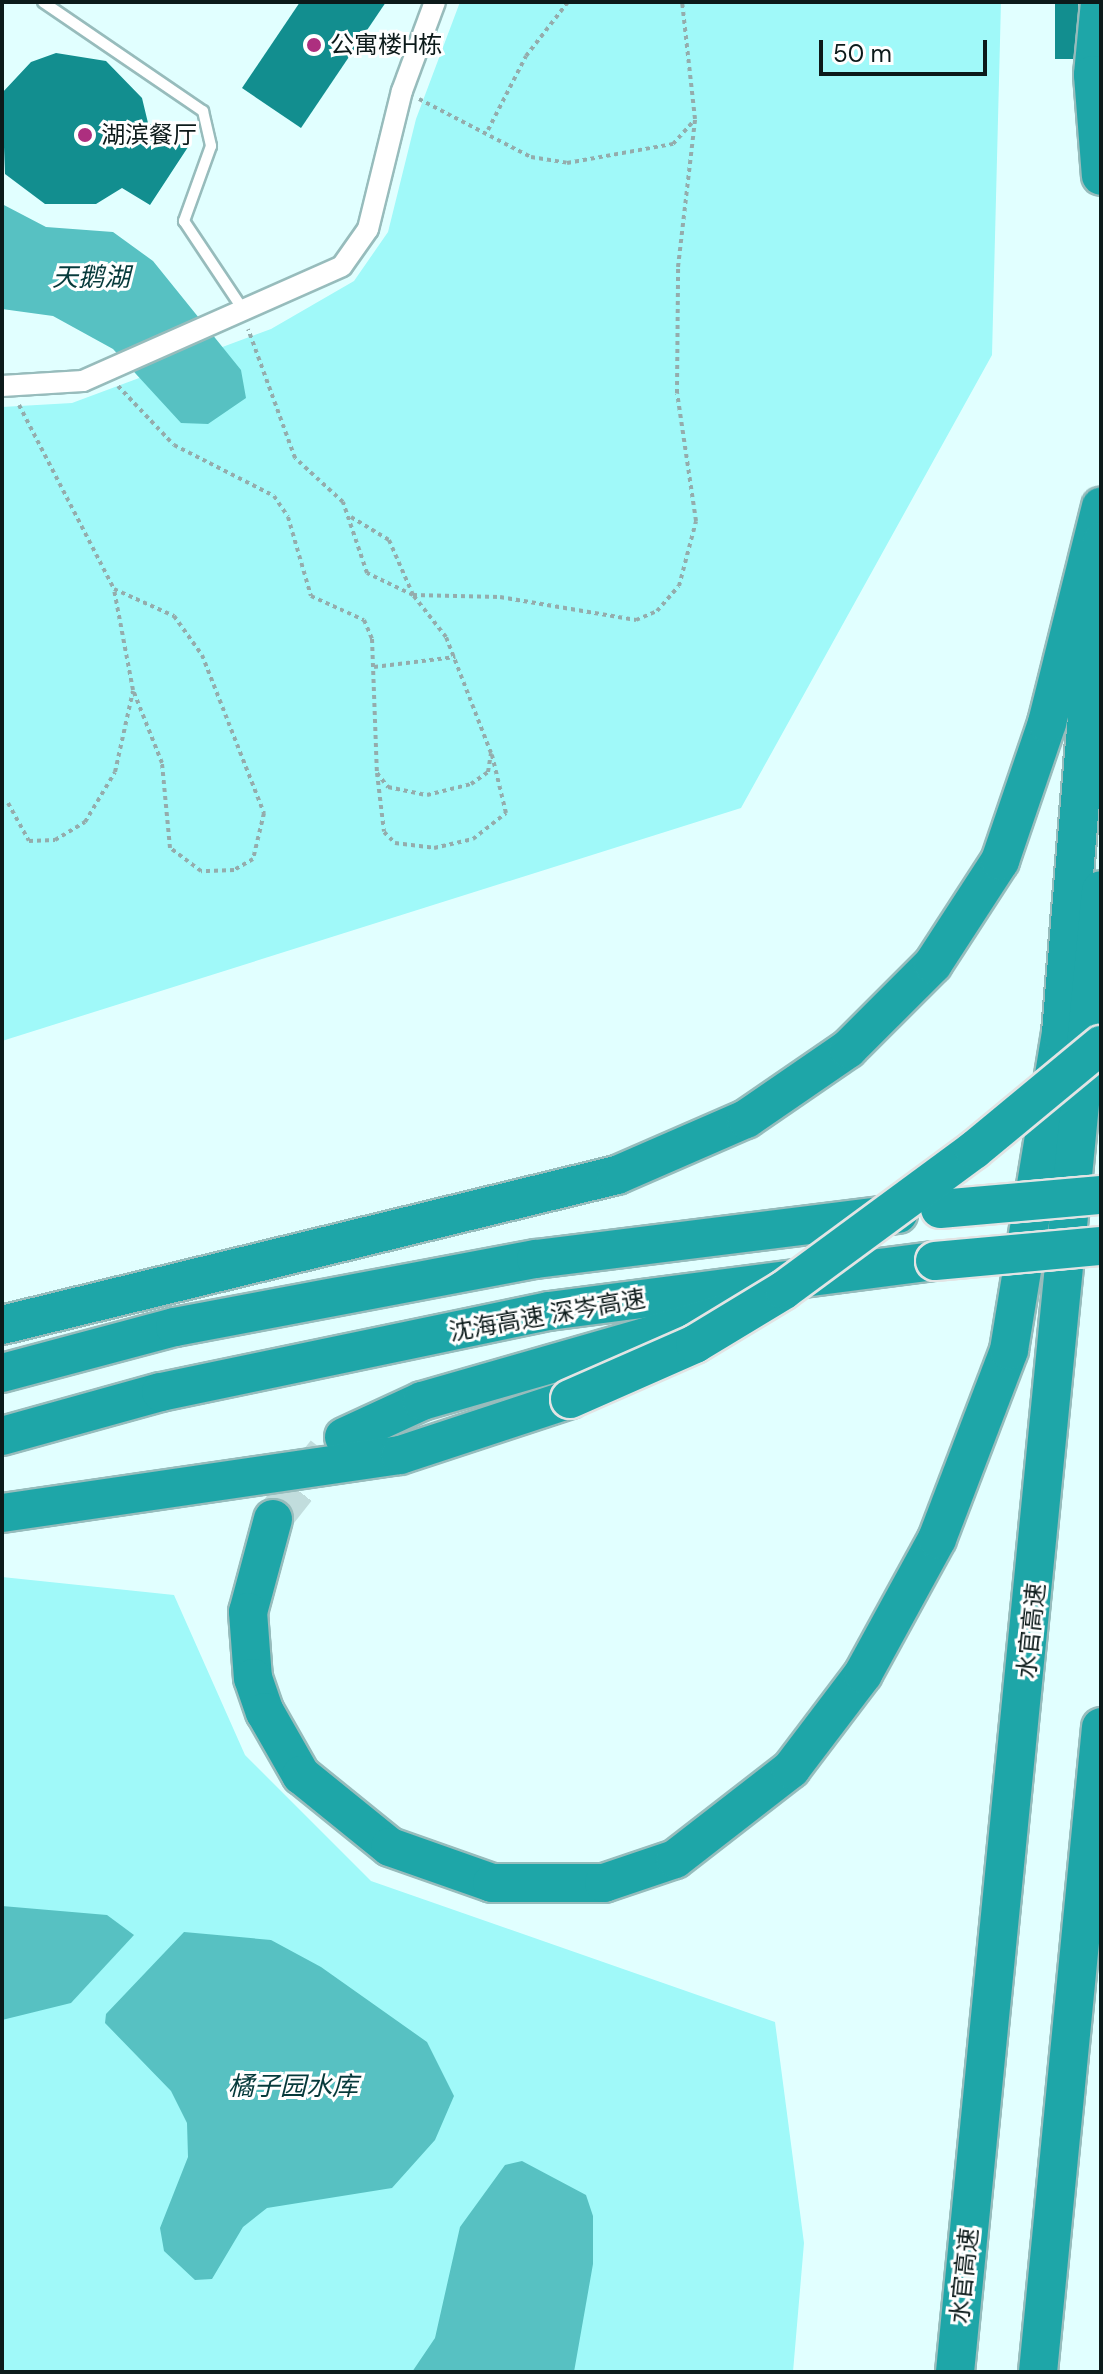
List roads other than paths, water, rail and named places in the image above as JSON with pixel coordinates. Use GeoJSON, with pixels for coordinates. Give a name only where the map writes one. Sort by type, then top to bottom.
{"type":"FeatureCollection","features":[{"type":"Feature","properties":{"kind":"highway"},"geometry":{"type":"LineString","coordinates":[[1100,2],[1093,75],[1101,176]]}},
{"type":"Feature","properties":{"kind":"highway"},"geometry":{"type":"LineString","coordinates":[[2,1325],[617,1175],[746,1119],[848,1049],[933,964],[1000,861],[1047,723],[1101,507]]}},
{"type":"Feature","properties":{"kind":"highway"},"geometry":{"type":"LineString","coordinates":[[273,1519],[248,1612],[253,1678],[265,1712],[301,1775],[390,1847],[492,1883],[604,1883],[675,1859],[791,1769],[863,1674],[937,1539],[1009,1350],[1061,1033],[1101,542]]}},
{"type":"Feature","properties":{"kind":"highway","name":"水官高速"},"geometry":{"type":"LineString","coordinates":[[955,2372],[1101,890]]}},
{"type":"Feature","properties":{"kind":"highway"},"geometry":{"type":"LineString","coordinates":[[2,1513],[400,1455],[570,1399],[695,1344],[784,1290],[974,1150],[1101,1045]]}},
{"type":"Feature","properties":{"kind":"highway"},"geometry":{"type":"LineString","coordinates":[[2,1373],[175,1327],[536,1259],[940,1209],[1101,1195]]}},
{"type":"Feature","properties":{"kind":"highway","name":"沈海高速 深岑高速"},"geometry":{"type":"LineString","coordinates":[[2,1436],[161,1392],[549,1311],[922,1263],[1101,1246]]}},
{"type":"Feature","properties":{"kind":"highway"},"geometry":{"type":"LineString","coordinates":[[344,1437],[465,1388],[922,1263]]}},
{"type":"Feature","properties":{"kind":"highway"},"geometry":{"type":"LineString","coordinates":[[1038,2372],[1101,1727]]}},
{"type":"Feature","properties":{"kind":"highway"},"geometry":{"type":"LineString","coordinates":[[1081,1926],[1101,1858]]}},
{"type":"Feature","properties":{"kind":"street"},"geometry":{"type":"LineString","coordinates":[[9,387],[63,386],[109,371],[325,278],[354,252],[368,229],[402,91],[435,2]]}},
{"type":"Feature","properties":{"kind":"lane"},"geometry":{"type":"LineString","coordinates":[[43,2],[203,111],[211,146],[184,221],[245,312]]}},
{"type":"Feature","properties":{"kind":"water","name":"天鹅湖"},"geometry":{"type":"Polygon","coordinates":[[[2,204],[46,227],[113,232],[153,261],[241,370],[246,398],[208,424],[181,423],[113,349],[53,316],[2,309],[2,204]]]}},
{"type":"Feature","properties":{"kind":"water"},"geometry":{"type":"Polygon","coordinates":[[[2,1906],[107,1915],[134,1935],[71,2003],[2,2020],[2,1906]]]}},
{"type":"Feature","properties":{"kind":"water","name":"橘子园水库"},"geometry":{"type":"Polygon","coordinates":[[[184,1932],[271,1940],[321,1967],[427,2042],[454,2096],[435,2140],[392,2188],[267,2208],[243,2227],[212,2279],[195,2280],[164,2251],[160,2228],[188,2157],[187,2123],[171,2091],[105,2023],[106,2014],[184,1932]]]}},
{"type":"Feature","properties":{"kind":"water"},"geometry":{"type":"Polygon","coordinates":[[[522,2161],[586,2195],[593,2216],[593,2264],[574,2372],[412,2372],[435,2338],[460,2227],[505,2165],[522,2161]]]}},
{"type":"Feature","properties":{"kind":"tunnel"},"geometry":{"type":"LineString","coordinates":[[273,1519],[326,1452]]}},
{"type":"Feature","properties":{"kind":"place","name":"公寓楼H栋"},"geometry":{"type":"Point","coordinates":[314,45]}},
{"type":"Feature","properties":{"kind":"place","name":"湖滨餐厅"},"geometry":{"type":"Point","coordinates":[85,135]}}]}
